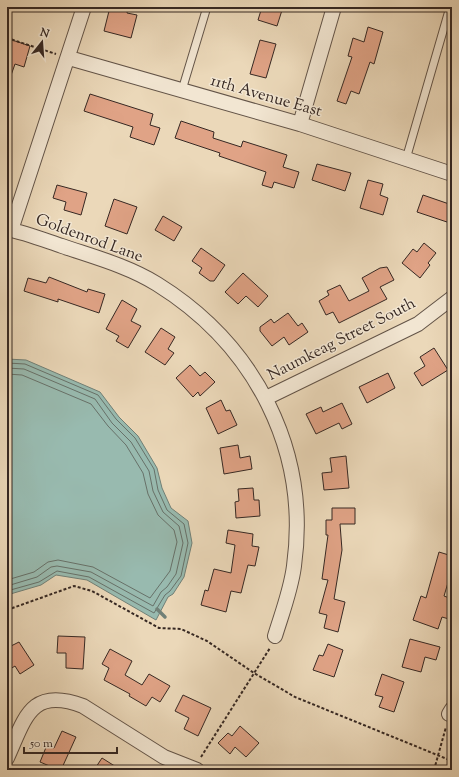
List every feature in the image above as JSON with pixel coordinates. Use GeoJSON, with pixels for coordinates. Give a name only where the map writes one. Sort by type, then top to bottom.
{"type":"FeatureCollection","features":[{"type":"Feature","properties":{"kind":"street"},"geometry":{"type":"LineString","coordinates":[[9,230],[69,58],[84,7]]}},
{"type":"Feature","properties":{"kind":"street"},"geometry":{"type":"LineString","coordinates":[[300,124],[334,7]]}},
{"type":"Feature","properties":{"kind":"street","name":"11th Avenue East"},"geometry":{"type":"LineString","coordinates":[[69,58],[300,124],[452,174]]}},
{"type":"Feature","properties":{"kind":"street","name":"Goldenrod Lane"},"geometry":{"type":"LineString","coordinates":[[9,230],[110,262],[134,272],[167,291],[201,316],[219,333],[240,358],[266,398],[286,446],[292,473],[297,524],[294,567],[290,587],[274,636]]}},
{"type":"Feature","properties":{"kind":"street","name":"Naumkeag Street South"},"geometry":{"type":"LineString","coordinates":[[266,398],[418,324],[452,298]]}},
{"type":"Feature","properties":{"kind":"street"},"geometry":{"type":"LineString","coordinates":[[7,758],[28,714],[36,705],[56,699],[69,701],[83,706],[164,757],[196,769]]}},
{"type":"Feature","properties":{"kind":"lane"},"geometry":{"type":"LineString","coordinates":[[182,90],[207,7]]}},
{"type":"Feature","properties":{"kind":"lane"},"geometry":{"type":"LineString","coordinates":[[406,159],[450,7]]}},
{"type":"Feature","properties":{"kind":"path"},"geometry":{"type":"LineString","coordinates":[[7,38],[69,58]]}},
{"type":"Feature","properties":{"kind":"path"},"geometry":{"type":"LineString","coordinates":[[7,610],[74,586],[92,591],[159,628],[180,629],[207,640],[254,674],[295,697],[452,761]]}},
{"type":"Feature","properties":{"kind":"path"},"geometry":{"type":"LineString","coordinates":[[196,769],[254,674],[268,654],[274,636]]}},
{"type":"Feature","properties":{"kind":"path"},"geometry":{"type":"LineString","coordinates":[[434,770],[451,711]]}},
{"type":"Feature","properties":{"kind":"water"},"geometry":{"type":"Polygon","coordinates":[[[7,359],[26,360],[100,392],[119,417],[138,436],[157,468],[162,488],[171,508],[188,521],[192,543],[184,577],[173,594],[168,597],[156,620],[87,580],[56,575],[41,585],[7,595],[7,359]]]}},
{"type":"Feature","properties":{"kind":"building"},"geometry":{"type":"Polygon","coordinates":[[[110,7],[128,7],[127,13],[137,15],[131,38],[104,31],[110,7]]]}},
{"type":"Feature","properties":{"kind":"building"},"geometry":{"type":"Polygon","coordinates":[[[262,7],[283,7],[277,26],[258,20],[262,7]]]}},
{"type":"Feature","properties":{"kind":"building"},"geometry":{"type":"Polygon","coordinates":[[[368,27],[383,32],[374,64],[370,62],[359,94],[351,91],[346,104],[337,101],[352,57],[348,56],[353,38],[364,42],[368,27]]]}},
{"type":"Feature","properties":{"kind":"building"},"geometry":{"type":"Polygon","coordinates":[[[12,40],[30,46],[24,67],[15,64],[9,81],[7,81],[7,54],[12,40]]]}},
{"type":"Feature","properties":{"kind":"building"},"geometry":{"type":"Polygon","coordinates":[[[260,40],[276,44],[266,78],[250,74],[260,40]]]}},
{"type":"Feature","properties":{"kind":"building"},"geometry":{"type":"Polygon","coordinates":[[[90,94],[153,114],[150,125],[160,128],[154,145],[130,137],[133,127],[84,111],[90,94]]]}},
{"type":"Feature","properties":{"kind":"building"},"geometry":{"type":"Polygon","coordinates":[[[181,121],[214,132],[213,138],[241,147],[243,141],[287,155],[283,167],[299,172],[294,188],[274,182],[272,188],[262,185],[266,172],[219,156],[220,153],[175,138],[181,121]]]}},
{"type":"Feature","properties":{"kind":"building"},"geometry":{"type":"Polygon","coordinates":[[[317,164],[351,173],[345,191],[312,180],[317,164]]]}},
{"type":"Feature","properties":{"kind":"building"},"geometry":{"type":"Polygon","coordinates":[[[368,180],[383,184],[380,195],[388,198],[383,215],[360,208],[368,180]]]}},
{"type":"Feature","properties":{"kind":"building"},"geometry":{"type":"Polygon","coordinates":[[[57,185],[87,193],[81,215],[64,210],[66,202],[53,198],[57,185]]]}},
{"type":"Feature","properties":{"kind":"building"},"geometry":{"type":"Polygon","coordinates":[[[423,195],[452,205],[450,223],[417,212],[423,195]]]}},
{"type":"Feature","properties":{"kind":"building"},"geometry":{"type":"Polygon","coordinates":[[[114,199],[137,207],[127,234],[105,226],[114,199]]]}},
{"type":"Feature","properties":{"kind":"building"},"geometry":{"type":"Polygon","coordinates":[[[163,216],[182,227],[174,241],[155,230],[163,216]]]}},
{"type":"Feature","properties":{"kind":"building"},"geometry":{"type":"Polygon","coordinates":[[[424,243],[436,253],[428,263],[430,265],[420,278],[402,263],[413,249],[417,252],[424,243]]]}},
{"type":"Feature","properties":{"kind":"building"},"geometry":{"type":"Polygon","coordinates":[[[201,248],[225,265],[214,281],[210,281],[199,273],[202,268],[192,261],[201,248]]]}},
{"type":"Feature","properties":{"kind":"building"},"geometry":{"type":"Polygon","coordinates":[[[387,267],[394,280],[380,287],[387,299],[339,323],[333,312],[326,315],[319,301],[329,295],[327,291],[340,285],[349,301],[369,291],[362,278],[380,268],[387,267]]]}},
{"type":"Feature","properties":{"kind":"building"},"geometry":{"type":"Polygon","coordinates":[[[243,273],[268,296],[258,307],[246,296],[238,304],[225,292],[243,273]]]}},
{"type":"Feature","properties":{"kind":"building"},"geometry":{"type":"Polygon","coordinates":[[[49,277],[87,292],[88,289],[105,294],[99,313],[58,299],[58,302],[24,291],[28,278],[46,283],[49,277]]]}},
{"type":"Feature","properties":{"kind":"building"},"geometry":{"type":"Polygon","coordinates":[[[122,300],[137,309],[131,321],[141,326],[128,348],[116,341],[119,336],[106,329],[122,300]]]}},
{"type":"Feature","properties":{"kind":"building"},"geometry":{"type":"Polygon","coordinates":[[[288,313],[298,326],[302,323],[308,332],[289,345],[284,337],[272,346],[260,331],[260,327],[271,319],[274,323],[288,313]]]}},
{"type":"Feature","properties":{"kind":"building"},"geometry":{"type":"Polygon","coordinates":[[[161,328],[175,337],[168,349],[174,353],[165,365],[145,352],[161,328]]]}},
{"type":"Feature","properties":{"kind":"building"},"geometry":{"type":"Polygon","coordinates":[[[434,348],[448,370],[422,386],[414,373],[425,366],[420,357],[434,348]]]}},
{"type":"Feature","properties":{"kind":"building"},"geometry":{"type":"Polygon","coordinates":[[[190,365],[200,376],[205,372],[215,382],[200,396],[198,392],[193,397],[176,378],[190,365]]]}},
{"type":"Feature","properties":{"kind":"building"},"geometry":{"type":"Polygon","coordinates":[[[388,373],[395,388],[367,403],[359,387],[388,373]]]}},
{"type":"Feature","properties":{"kind":"building"},"geometry":{"type":"Polygon","coordinates":[[[221,400],[226,411],[230,410],[237,425],[218,434],[206,408],[221,400]]]}},
{"type":"Feature","properties":{"kind":"building"},"geometry":{"type":"Polygon","coordinates":[[[342,403],[352,424],[342,429],[339,423],[316,434],[306,414],[321,407],[323,412],[342,403]]]}},
{"type":"Feature","properties":{"kind":"building"},"geometry":{"type":"Polygon","coordinates":[[[238,445],[240,458],[250,456],[252,469],[224,474],[220,448],[238,445]]]}},
{"type":"Feature","properties":{"kind":"building"},"geometry":{"type":"Polygon","coordinates":[[[346,456],[349,488],[324,490],[322,473],[332,472],[330,458],[346,456]]]}},
{"type":"Feature","properties":{"kind":"building"},"geometry":{"type":"Polygon","coordinates":[[[253,488],[254,500],[259,500],[260,516],[236,518],[235,502],[239,501],[238,489],[253,488]]]}},
{"type":"Feature","properties":{"kind":"building"},"geometry":{"type":"Polygon","coordinates":[[[332,508],[355,508],[355,524],[340,524],[342,550],[334,599],[345,602],[338,632],[324,628],[327,615],[319,613],[328,580],[322,579],[328,535],[326,535],[326,520],[332,520],[332,508]]]}},
{"type":"Feature","properties":{"kind":"building"},"geometry":{"type":"Polygon","coordinates":[[[228,530],[253,534],[252,546],[259,547],[255,566],[248,565],[241,593],[231,591],[226,612],[201,605],[205,590],[208,591],[214,569],[231,573],[235,545],[226,543],[228,530]]]}},
{"type":"Feature","properties":{"kind":"building"},"geometry":{"type":"Polygon","coordinates":[[[439,552],[452,556],[452,576],[450,576],[444,596],[452,599],[452,609],[449,619],[442,617],[438,629],[413,620],[421,596],[426,598],[439,552]]]}},
{"type":"Feature","properties":{"kind":"building"},"geometry":{"type":"Polygon","coordinates":[[[58,636],[85,637],[83,669],[66,668],[66,653],[57,653],[58,636]]]}},
{"type":"Feature","properties":{"kind":"building"},"geometry":{"type":"Polygon","coordinates":[[[410,639],[440,647],[436,660],[425,657],[421,672],[402,667],[410,639]]]}},
{"type":"Feature","properties":{"kind":"building"},"geometry":{"type":"Polygon","coordinates":[[[19,642],[34,665],[20,674],[15,666],[7,671],[7,648],[19,642]]]}},
{"type":"Feature","properties":{"kind":"building"},"geometry":{"type":"Polygon","coordinates":[[[328,644],[343,650],[334,677],[313,670],[319,655],[323,656],[328,644]]]}},
{"type":"Feature","properties":{"kind":"building"},"geometry":{"type":"Polygon","coordinates":[[[110,649],[132,661],[125,675],[142,685],[149,674],[170,686],[160,702],[152,697],[146,706],[129,696],[130,694],[104,680],[109,668],[102,664],[110,649]]]}},
{"type":"Feature","properties":{"kind":"building"},"geometry":{"type":"Polygon","coordinates":[[[382,674],[404,682],[394,712],[379,707],[383,697],[375,695],[382,674]]]}},
{"type":"Feature","properties":{"kind":"building"},"geometry":{"type":"Polygon","coordinates":[[[183,695],[211,708],[198,736],[184,729],[189,718],[175,711],[183,695]]]}},
{"type":"Feature","properties":{"kind":"building"},"geometry":{"type":"Polygon","coordinates":[[[240,726],[259,743],[246,757],[235,747],[230,754],[218,743],[228,733],[232,736],[240,726]]]}},
{"type":"Feature","properties":{"kind":"building"},"geometry":{"type":"Polygon","coordinates":[[[62,731],[76,737],[61,770],[59,770],[40,762],[47,745],[54,748],[62,731]]]}},
{"type":"Feature","properties":{"kind":"building"},"geometry":{"type":"Polygon","coordinates":[[[102,758],[121,770],[94,770],[102,758]]]}},
{"type":"Feature","properties":{"kind":"waterway"},"geometry":{"type":"LineString","coordinates":[[157,609],[165,617]]}}]}
